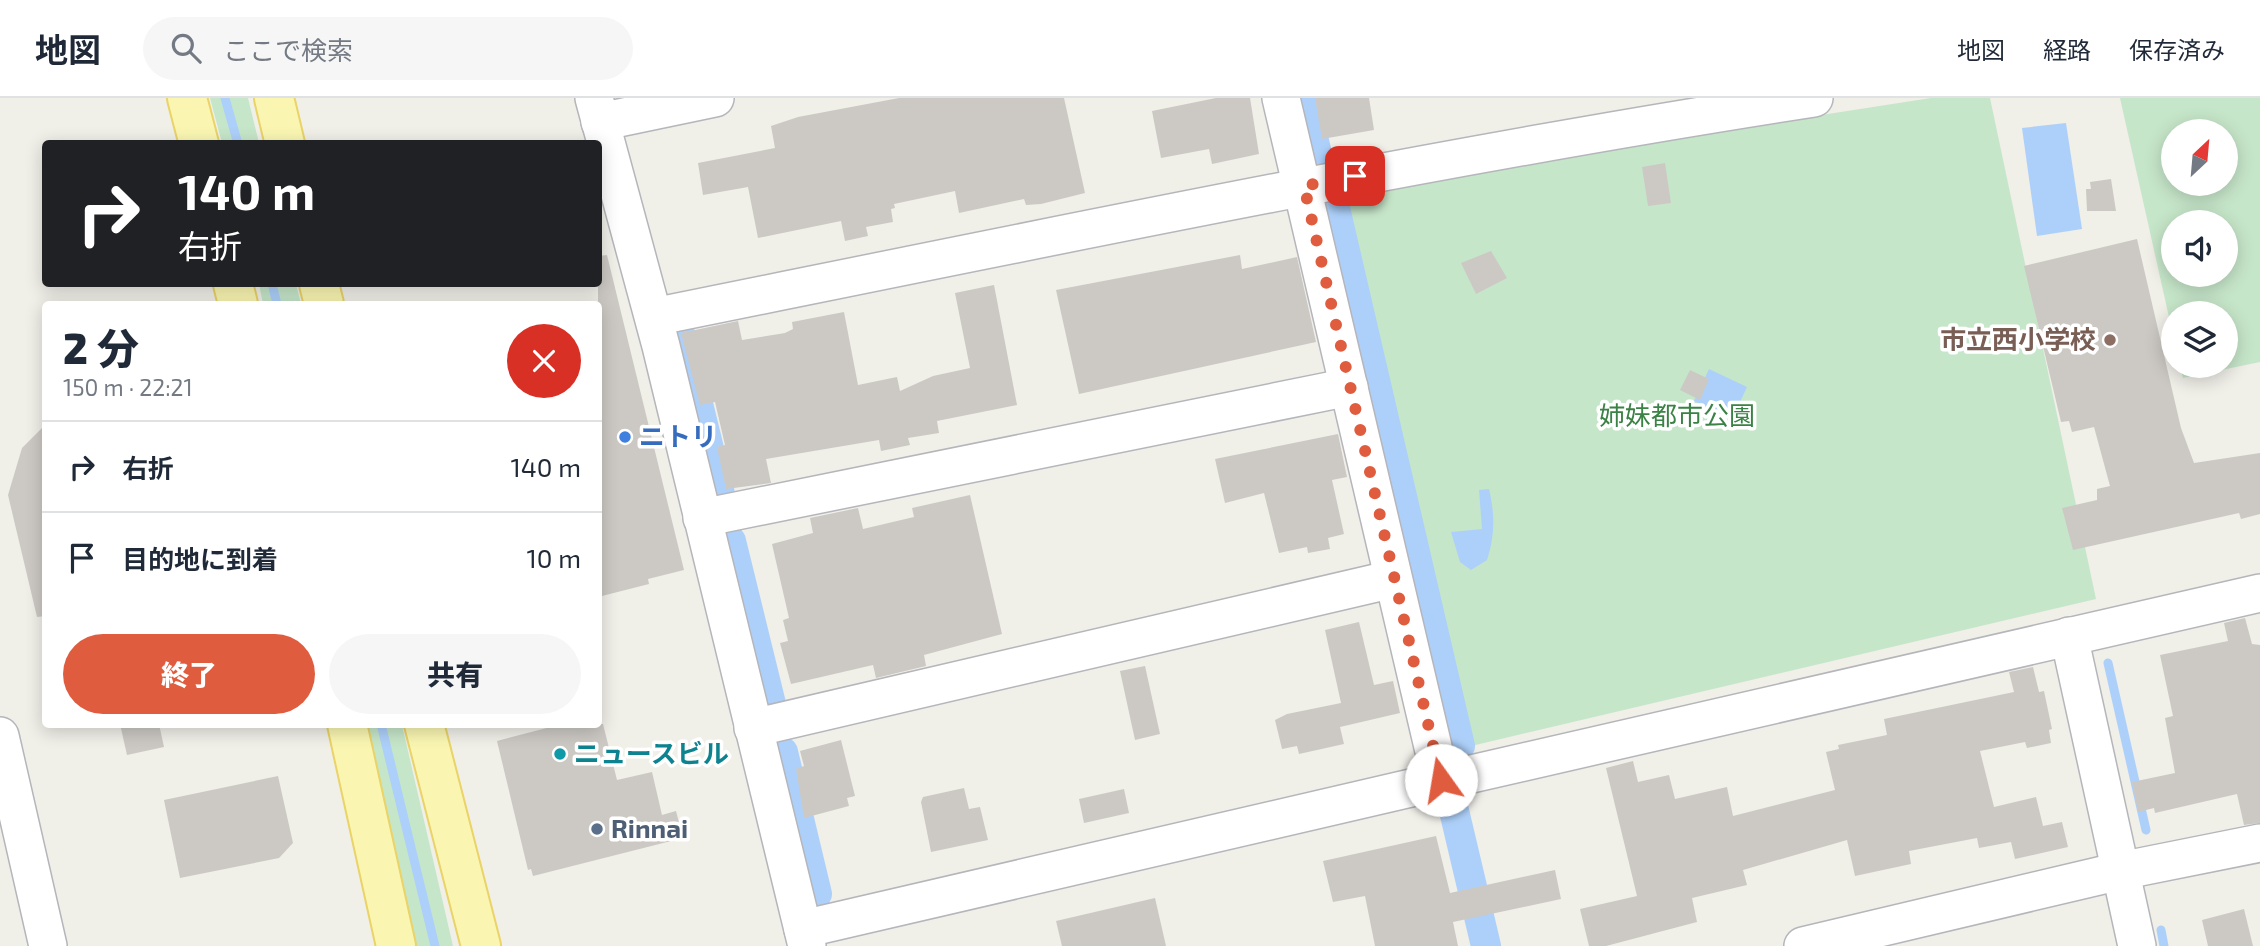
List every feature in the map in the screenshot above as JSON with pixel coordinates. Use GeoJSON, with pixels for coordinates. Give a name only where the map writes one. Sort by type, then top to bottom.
{"type":"FeatureCollection","features":[{"type":"Feature","properties":{"kind":"main road"},"geometry":{"type":"LineString","coordinates":[[187,98],[198,140]]}},
{"type":"Feature","properties":{"kind":"main road"},"geometry":{"type":"LineString","coordinates":[[274,98],[284,140]]}},
{"type":"Feature","properties":{"kind":"main road"},"geometry":{"type":"LineString","coordinates":[[348,728],[396,946]]}},
{"type":"Feature","properties":{"kind":"main road"},"geometry":{"type":"LineString","coordinates":[[425,728],[481,946]]}},
{"type":"Feature","properties":{"kind":"street"},"geometry":{"type":"LineString","coordinates":[[715,98],[597,110],[654,317],[805,938],[1441,780],[2260,593]]}},
{"type":"Feature","properties":{"kind":"street"},"geometry":{"type":"LineString","coordinates":[[1281,98],[1304,186],[1441,780]]}},
{"type":"Feature","properties":{"kind":"street"},"geometry":{"type":"LineString","coordinates":[[654,317],[1304,186],[1612,130],[1813,98]]}},
{"type":"Feature","properties":{"kind":"street"},"geometry":{"type":"LineString","coordinates":[[702,518],[1349,387]]}},
{"type":"Feature","properties":{"kind":"street"},"geometry":{"type":"LineString","coordinates":[[753,728],[1393,579]]}},
{"type":"Feature","properties":{"kind":"street"},"geometry":{"type":"LineString","coordinates":[[2069,636],[2137,946]]}},
{"type":"Feature","properties":{"kind":"street"},"geometry":{"type":"LineString","coordinates":[[0,736],[6,788],[48,946]]}},
{"type":"Feature","properties":{"kind":"street"},"geometry":{"type":"LineString","coordinates":[[1803,946],[2120,871],[2260,843]]}},
{"type":"Feature","properties":{"kind":"green space"},"geometry":{"type":"Polygon","coordinates":[[[210,98],[248,98],[258,140],[221,140],[210,98]]]}},
{"type":"Feature","properties":{"kind":"green space","name":"姉妹都市公園"},"geometry":{"type":"Polygon","coordinates":[[[1931,98],[1990,98],[2096,599],[1467,747],[1339,190],[1931,98]]]}},
{"type":"Feature","properties":{"kind":"green space"},"geometry":{"type":"Polygon","coordinates":[[[2120,98],[2260,98],[2260,362],[2238,367],[2238,301],[2165,301],[2162,287],[2238,287],[2238,210],[2161,210],[2161,281],[2120,98]]]}},
{"type":"Feature","properties":{"kind":"green space"},"geometry":{"type":"Polygon","coordinates":[[[260,287],[297,287],[300,301],[262,301],[260,287]]]}},
{"type":"Feature","properties":{"kind":"green space"},"geometry":{"type":"Polygon","coordinates":[[[358,728],[403,728],[453,946],[412,946],[358,728]]]}},
{"type":"Feature","properties":{"kind":"water"},"geometry":{"type":"Polygon","coordinates":[[[2066,123],[2082,229],[2037,236],[2022,128],[2066,123]]]}},
{"type":"Feature","properties":{"kind":"water"},"geometry":{"type":"Polygon","coordinates":[[[1709,369],[1747,387],[1732,419],[1694,401],[1709,369]]]}},
{"type":"Feature","properties":{"kind":"water"},"geometry":{"type":"Polygon","coordinates":[[[1489,489],[1493,525],[1490,551],[1487,560],[1471,570],[1460,562],[1451,532],[1482,529],[1479,490],[1489,489]]]}},
{"type":"Feature","properties":{"kind":"building"},"geometry":{"type":"Polygon","coordinates":[[[899,98],[1064,98],[1085,193],[1041,204],[1026,205],[1024,199],[959,213],[955,191],[894,204],[895,208],[891,209],[893,222],[866,227],[868,236],[845,241],[841,221],[758,238],[748,187],[703,195],[698,163],[775,148],[771,126],[798,117],[899,98]]]}},
{"type":"Feature","properties":{"kind":"building"},"geometry":{"type":"Polygon","coordinates":[[[1216,98],[1250,98],[1259,154],[1212,164],[1209,149],[1161,158],[1152,111],[1216,98]]]}},
{"type":"Feature","properties":{"kind":"building"},"geometry":{"type":"Polygon","coordinates":[[[1315,98],[1369,98],[1374,130],[1322,139],[1315,98]]]}},
{"type":"Feature","properties":{"kind":"building"},"geometry":{"type":"Polygon","coordinates":[[[1665,163],[1671,203],[1648,206],[1642,167],[1665,163]]]}},
{"type":"Feature","properties":{"kind":"building"},"geometry":{"type":"Polygon","coordinates":[[[2111,179],[2116,211],[2087,211],[2086,189],[2091,189],[2090,182],[2111,179]]]}},
{"type":"Feature","properties":{"kind":"building"},"geometry":{"type":"Polygon","coordinates":[[[2137,239],[2161,342],[2161,378],[2169,378],[2181,428],[2194,463],[2260,453],[2260,514],[2241,519],[2239,513],[2073,550],[2062,508],[2097,500],[2097,489],[2110,486],[2094,427],[2072,432],[2069,421],[2061,422],[2024,266],[2137,239]]]}},
{"type":"Feature","properties":{"kind":"building"},"geometry":{"type":"Polygon","coordinates":[[[1491,251],[1507,278],[1476,294],[1461,263],[1491,251]]]}},
{"type":"Feature","properties":{"kind":"building","name":"ニトリ"},"geometry":{"type":"Polygon","coordinates":[[[607,255],[684,570],[648,579],[649,584],[602,596],[602,301],[598,301],[598,287],[602,287],[602,256],[607,255]]]}},
{"type":"Feature","properties":{"kind":"building"},"geometry":{"type":"Polygon","coordinates":[[[1240,255],[1242,269],[1297,257],[1316,342],[1079,394],[1056,290],[1240,255]]]}},
{"type":"Feature","properties":{"kind":"building"},"geometry":{"type":"Polygon","coordinates":[[[994,285],[1017,405],[937,421],[939,433],[908,438],[910,445],[881,451],[879,440],[766,459],[771,483],[726,489],[717,447],[725,445],[715,402],[700,405],[681,333],[738,321],[742,340],[785,333],[793,329],[792,322],[844,312],[858,385],[897,377],[900,391],[933,376],[970,368],[955,293],[994,285]]]}},
{"type":"Feature","properties":{"kind":"building"},"geometry":{"type":"Polygon","coordinates":[[[1690,370],[1709,379],[1700,400],[1680,390],[1690,370]]]}},
{"type":"Feature","properties":{"kind":"building"},"geometry":{"type":"Polygon","coordinates":[[[42,428],[42,616],[37,617],[8,495],[22,448],[42,428]]]}},
{"type":"Feature","properties":{"kind":"building"},"geometry":{"type":"Polygon","coordinates":[[[1338,434],[1347,477],[1332,480],[1344,534],[1328,538],[1330,549],[1308,553],[1307,547],[1279,553],[1264,493],[1225,503],[1215,459],[1338,434]]]}},
{"type":"Feature","properties":{"kind":"building"},"geometry":{"type":"Polygon","coordinates":[[[970,495],[1002,634],[924,655],[926,666],[876,678],[873,665],[791,684],[780,643],[788,641],[783,620],[789,618],[772,544],[813,533],[810,518],[858,508],[863,529],[914,517],[912,508],[970,495]]]}},
{"type":"Feature","properties":{"kind":"building"},"geometry":{"type":"Polygon","coordinates":[[[2245,618],[2252,644],[2260,645],[2260,823],[2244,825],[2237,794],[2155,813],[2154,808],[2138,812],[2132,782],[2175,773],[2165,718],[2173,716],[2160,655],[2228,641],[2224,623],[2245,618]]]}},
{"type":"Feature","properties":{"kind":"building"},"geometry":{"type":"Polygon","coordinates":[[[1359,622],[1374,685],[1393,681],[1400,713],[1340,727],[1344,744],[1299,754],[1297,746],[1282,749],[1275,720],[1287,714],[1341,703],[1325,630],[1359,622]]]}},
{"type":"Feature","properties":{"kind":"building"},"geometry":{"type":"Polygon","coordinates":[[[1145,666],[1160,734],[1135,740],[1120,671],[1145,666]]]}},
{"type":"Feature","properties":{"kind":"building"},"geometry":{"type":"Polygon","coordinates":[[[2033,667],[2039,692],[2044,691],[2052,729],[2049,730],[2051,743],[2027,748],[2025,742],[1980,751],[1994,807],[2036,797],[2043,826],[2062,822],[2068,847],[2015,859],[2011,842],[1979,848],[1977,838],[1909,851],[1911,864],[1855,876],[1847,840],[1743,870],[1747,885],[1692,898],[1697,922],[1606,946],[1589,946],[1580,909],[1637,896],[1606,768],[1633,761],[1638,782],[1669,775],[1675,799],[1727,787],[1733,816],[1835,790],[1826,752],[1839,749],[1838,745],[1887,735],[1884,719],[2014,692],[2009,672],[2033,667]]]}},
{"type":"Feature","properties":{"kind":"building"},"geometry":{"type":"Polygon","coordinates":[[[603,724],[617,780],[652,772],[662,815],[676,811],[683,838],[533,876],[531,869],[528,870],[497,741],[547,728],[602,728],[603,724]]]}},
{"type":"Feature","properties":{"kind":"building"},"geometry":{"type":"Polygon","coordinates":[[[121,728],[160,728],[164,747],[127,755],[121,728]]]}},
{"type":"Feature","properties":{"kind":"building"},"geometry":{"type":"Polygon","coordinates":[[[841,740],[855,796],[847,798],[849,806],[804,818],[796,769],[804,766],[800,751],[841,740]]]}},
{"type":"Feature","properties":{"kind":"building"},"geometry":{"type":"Polygon","coordinates":[[[278,776],[293,843],[279,858],[180,878],[164,800],[278,776]]]}},
{"type":"Feature","properties":{"kind":"building"},"geometry":{"type":"Polygon","coordinates":[[[964,788],[969,809],[980,807],[988,840],[931,852],[921,802],[923,797],[964,788]]]}},
{"type":"Feature","properties":{"kind":"building"},"geometry":{"type":"Polygon","coordinates":[[[1124,789],[1129,813],[1084,823],[1079,799],[1124,789]]]}},
{"type":"Feature","properties":{"kind":"building"},"geometry":{"type":"Polygon","coordinates":[[[1436,836],[1450,893],[1555,870],[1561,899],[1453,922],[1458,946],[1375,946],[1365,896],[1333,902],[1323,861],[1436,836]]]}},
{"type":"Feature","properties":{"kind":"building"},"geometry":{"type":"Polygon","coordinates":[[[1155,898],[1166,946],[1062,946],[1056,921],[1155,898]]]}},
{"type":"Feature","properties":{"kind":"building"},"geometry":{"type":"Polygon","coordinates":[[[2244,909],[2253,946],[2208,946],[2202,920],[2244,909]]]}},
{"type":"Feature","properties":{"kind":"waterway"},"geometry":{"type":"LineString","coordinates":[[225,98],[237,140]]}},
{"type":"Feature","properties":{"kind":"waterway"},"geometry":{"type":"LineString","coordinates":[[1304,98],[1317,154]]}},
{"type":"Feature","properties":{"kind":"waterway"},"geometry":{"type":"LineString","coordinates":[[1335,208],[1460,746]]}},
{"type":"Feature","properties":{"kind":"waterway"},"geometry":{"type":"LineString","coordinates":[[273,287],[276,301]]}},
{"type":"Feature","properties":{"kind":"waterway"},"geometry":{"type":"LineString","coordinates":[[682,338],[720,494]]}},
{"type":"Feature","properties":{"kind":"waterway"},"geometry":{"type":"LineString","coordinates":[[731,541],[771,704]]}},
{"type":"Feature","properties":{"kind":"waterway"},"geometry":{"type":"LineString","coordinates":[[2108,663],[2146,830]]}},
{"type":"Feature","properties":{"kind":"waterway"},"geometry":{"type":"LineString","coordinates":[[382,728],[435,946]]}},
{"type":"Feature","properties":{"kind":"waterway"},"geometry":{"type":"LineString","coordinates":[[783,752],[817,894]]}},
{"type":"Feature","properties":{"kind":"waterway"},"geometry":{"type":"LineString","coordinates":[[1451,798],[1486,946]]}},
{"type":"Feature","properties":{"kind":"waterway"},"geometry":{"type":"LineString","coordinates":[[2161,930],[2164,946]]}},
{"type":"Feature","properties":{"kind":"place","name":"市立西小学校"},"geometry":{"type":"Point","coordinates":[2110,340]}},
{"type":"Feature","properties":{"kind":"place","name":"ニトリ"},"geometry":{"type":"Point","coordinates":[625,437]}},
{"type":"Feature","properties":{"kind":"place","name":"ニュースビル"},"geometry":{"type":"Point","coordinates":[560,754]}},
{"type":"Feature","properties":{"kind":"place","name":"Rinnai"},"geometry":{"type":"Point","coordinates":[597,829]}},
{"type":"Feature","properties":{"kind":"route"},"geometry":{"type":"LineString","coordinates":[[1355,176],[1304,186],[1441,780]]}}]}
